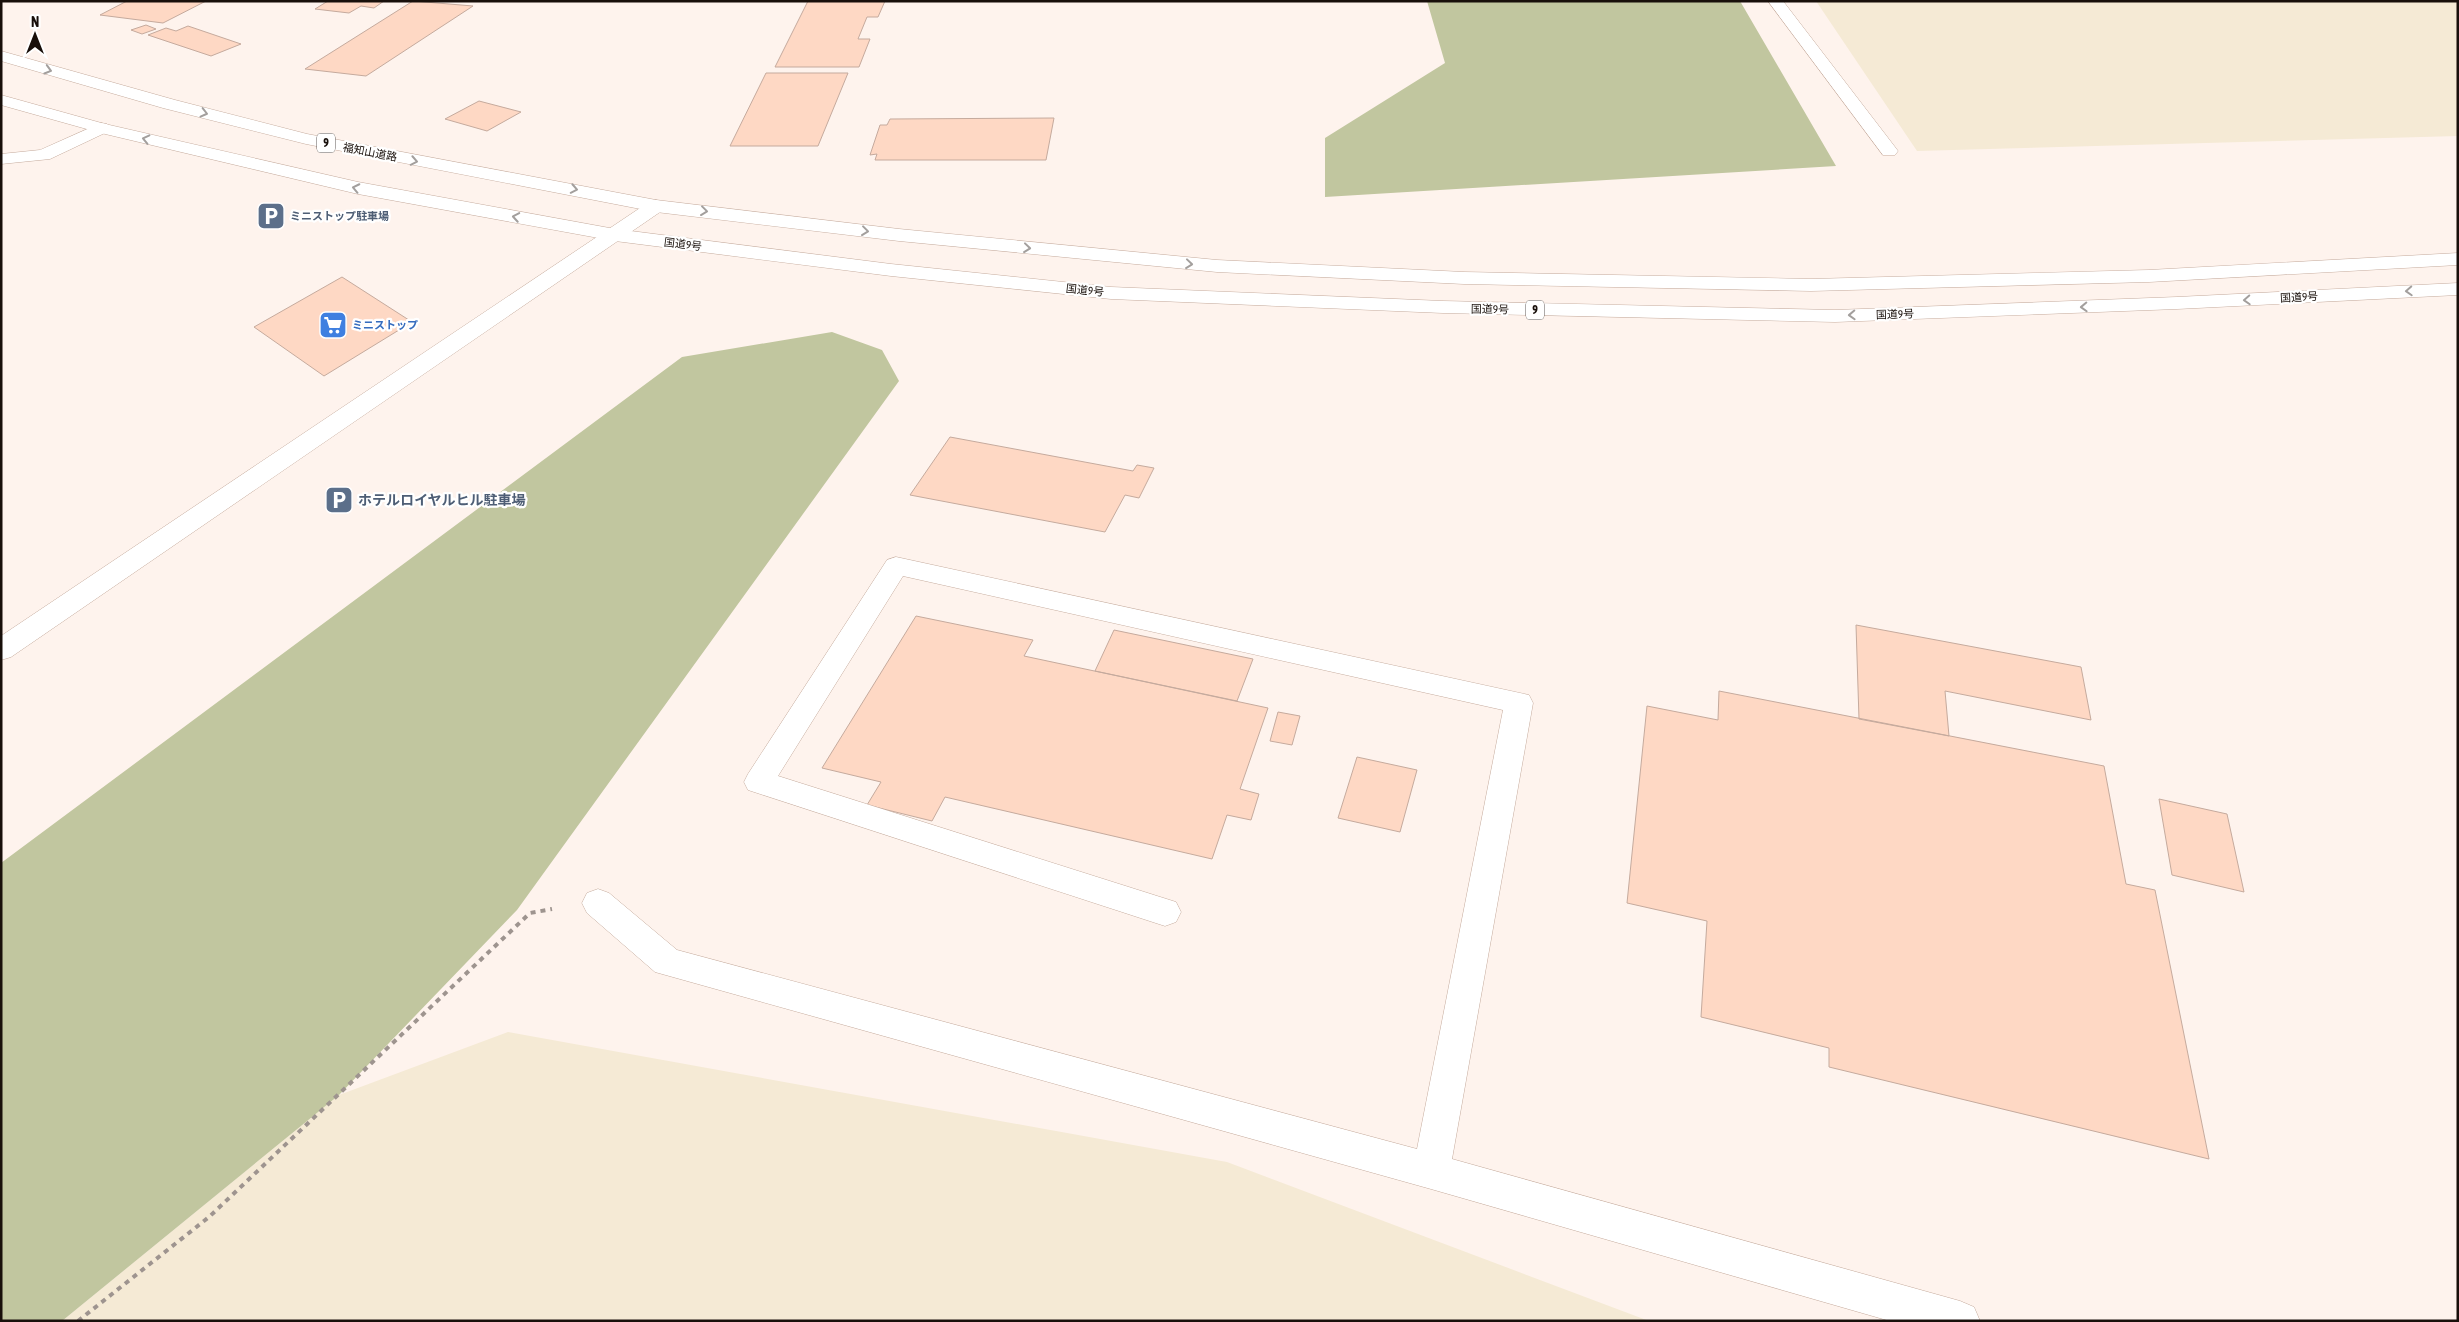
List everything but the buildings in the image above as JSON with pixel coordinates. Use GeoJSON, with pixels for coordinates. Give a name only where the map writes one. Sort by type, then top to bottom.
{"type":"FeatureCollection","features":[{"type":"Feature","properties":{"kind":"main road"},"geometry":{"type":"LineString","coordinates":[[1775,1],[1889,151]]}},
{"type":"Feature","properties":{"kind":"main road","name":"福知山道路"},"geometry":{"type":"LineString","coordinates":[[1,56],[169,104],[306,139],[464,171],[566,187],[656,206]]}},
{"type":"Feature","properties":{"kind":"main road","name":"9"},"geometry":{"type":"LineString","coordinates":[[1,100],[101,128],[358,188],[615,235]]}},
{"type":"Feature","properties":{"kind":"main road"},"geometry":{"type":"LineString","coordinates":[[1,159],[44,155],[101,128]]}},
{"type":"Feature","properties":{"kind":"main road"},"geometry":{"type":"LineString","coordinates":[[1,650],[656,206]]}},
{"type":"Feature","properties":{"kind":"main road","name":"9"},"geometry":{"type":"LineString","coordinates":[[656,206],[899,235],[1217,266],[1464,278],[1811,285],[2149,276],[2458,259]]}},
{"type":"Feature","properties":{"kind":"main road","name":"国道9号"},"geometry":{"type":"LineString","coordinates":[[615,235],[891,270],[1111,293],[1444,308],[1835,316],[2177,303],[2458,289]]}},
{"type":"Feature","properties":{"kind":"main road"},"geometry":{"type":"LineString","coordinates":[[1165,912],[759,782],[896,566],[1519,703],[1431,1171]]}},
{"type":"Feature","properties":{"kind":"main road"},"geometry":{"type":"LineString","coordinates":[[598,903],[667,962],[1431,1171],[1960,1321]]}},
{"type":"Feature","properties":{"kind":"path"},"geometry":{"type":"LineString","coordinates":[[78,1321],[209,1217],[530,913],[598,903]]}},
{"type":"Feature","properties":{"kind":"shaded area"},"geometry":{"type":"Polygon","coordinates":[[[1816,1],[2458,1],[2458,136],[1917,151],[1816,1]]]}},
{"type":"Feature","properties":{"kind":"shaded area"},"geometry":{"type":"Polygon","coordinates":[[[508,1032],[1227,1162],[1649,1321],[62,1321],[339,1095],[508,1032]]]}},
{"type":"Feature","properties":{"kind":"green space"},"geometry":{"type":"Polygon","coordinates":[[[1427,1],[1740,1],[1836,166],[1325,197],[1325,138],[1445,63],[1427,1]]]}},
{"type":"Feature","properties":{"kind":"green space"},"geometry":{"type":"Polygon","coordinates":[[[832,332],[882,350],[899,381],[517,910],[339,1095],[62,1321],[1,1321],[1,863],[682,357],[832,332]]]}},
{"type":"Feature","properties":{"kind":"place","name":"ミニストップ駐車場"},"geometry":{"type":"Point","coordinates":[271,216]}},
{"type":"Feature","properties":{"kind":"place","name":"ミニストップ"},"geometry":{"type":"Point","coordinates":[333,325]}},
{"type":"Feature","properties":{"kind":"place","name":"ホテルロイヤルヒル駐車場"},"geometry":{"type":"Point","coordinates":[339,500]}}]}
